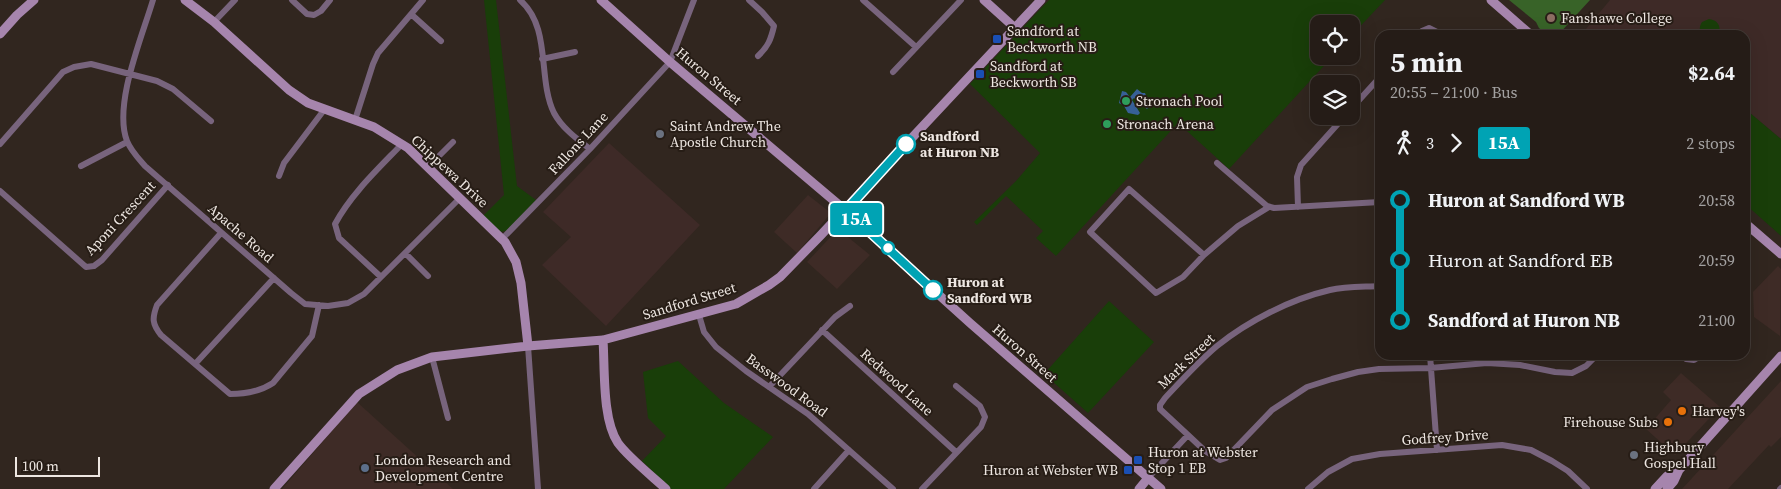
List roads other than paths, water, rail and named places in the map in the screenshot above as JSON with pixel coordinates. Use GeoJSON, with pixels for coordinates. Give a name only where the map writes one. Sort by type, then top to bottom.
{"type":"FeatureCollection","features":[{"type":"Feature","properties":{"kind":"street"},"geometry":{"type":"LineString","coordinates":[[0,34],[17,14],[34,0]]}},
{"type":"Feature","properties":{"kind":"street","name":"Apache Road"},"geometry":{"type":"LineString","coordinates":[[153,0],[130,75],[124,104],[123,122],[127,142],[145,166],[305,304],[328,306],[348,303],[364,294],[460,198]]}},
{"type":"Feature","properties":{"kind":"street","name":"Chippewa Drive"},"geometry":{"type":"LineString","coordinates":[[186,0],[214,22],[289,90],[308,103],[374,127],[402,144],[502,239],[516,262],[521,283],[528,346]]}},
{"type":"Feature","properties":{"kind":"street"},"geometry":{"type":"LineString","coordinates":[[214,22],[235,0]]}},
{"type":"Feature","properties":{"kind":"street"},"geometry":{"type":"LineString","coordinates":[[292,0],[307,14],[314,15],[321,11],[330,0]]}},
{"type":"Feature","properties":{"kind":"street"},"geometry":{"type":"LineString","coordinates":[[355,120],[378,53],[423,0]]}},
{"type":"Feature","properties":{"kind":"street"},"geometry":{"type":"LineString","coordinates":[[520,0],[534,16],[539,30],[542,59],[554,114],[565,128],[590,149]]}},
{"type":"Feature","properties":{"kind":"street","name":"Huron Street"},"geometry":{"type":"LineString","coordinates":[[601,0],[670,62],[846,210],[970,323],[1161,489]]}},
{"type":"Feature","properties":{"kind":"street"},"geometry":{"type":"LineString","coordinates":[[670,62],[694,0]]}},
{"type":"Feature","properties":{"kind":"street"},"geometry":{"type":"LineString","coordinates":[[749,0],[774,26],[766,49],[758,56]]}},
{"type":"Feature","properties":{"kind":"street"},"geometry":{"type":"LineString","coordinates":[[863,0],[916,48]]}},
{"type":"Feature","properties":{"kind":"street"},"geometry":{"type":"LineString","coordinates":[[894,72],[961,0]]}},
{"type":"Feature","properties":{"kind":"street"},"geometry":{"type":"LineString","coordinates":[[984,0],[1015,28]]}},
{"type":"Feature","properties":{"kind":"street","name":"Sandford Street"},"geometry":{"type":"LineString","coordinates":[[274,489],[359,394],[397,370],[432,357],[603,340],[736,304],[780,277],[846,210],[1040,0]]}},
{"type":"Feature","properties":{"kind":"street"},"geometry":{"type":"LineString","coordinates":[[1491,0],[1525,30]]}},
{"type":"Feature","properties":{"kind":"street"},"geometry":{"type":"LineString","coordinates":[[411,14],[441,41]]}},
{"type":"Feature","properties":{"kind":"street"},"geometry":{"type":"LineString","coordinates":[[542,59],[575,52]]}},
{"type":"Feature","properties":{"kind":"street","name":"Fallons Lane"},"geometry":{"type":"LineString","coordinates":[[502,239],[590,149],[670,62]]}},
{"type":"Feature","properties":{"kind":"street"},"geometry":{"type":"LineString","coordinates":[[0,144],[63,72],[74,66],[91,64],[158,81],[173,88],[211,122]]}},
{"type":"Feature","properties":{"kind":"street"},"geometry":{"type":"LineString","coordinates":[[1360,99],[1375,83]]}},
{"type":"Feature","properties":{"kind":"street"},"geometry":{"type":"LineString","coordinates":[[279,176],[284,164],[324,110]]}},
{"type":"Feature","properties":{"kind":"street"},"geometry":{"type":"LineString","coordinates":[[1298,207],[1297,177],[1301,165],[1337,125]]}},
{"type":"Feature","properties":{"kind":"street"},"geometry":{"type":"LineString","coordinates":[[80,166],[127,142]]}},
{"type":"Feature","properties":{"kind":"street"},"geometry":{"type":"LineString","coordinates":[[428,167],[453,142]]}},
{"type":"Feature","properties":{"kind":"street"},"geometry":{"type":"LineString","coordinates":[[381,277],[339,238],[335,224],[339,216],[370,177],[402,144]]}},
{"type":"Feature","properties":{"kind":"street"},"geometry":{"type":"LineString","coordinates":[[1217,162],[1255,197],[1269,207]]}},
{"type":"Feature","properties":{"kind":"street","name":"Aponi Crescent"},"geometry":{"type":"LineString","coordinates":[[0,191],[86,267],[94,266],[102,260],[168,186]]}},
{"type":"Feature","properties":{"kind":"street"},"geometry":{"type":"LineString","coordinates":[[1204,255],[1129,189],[1090,232],[1156,292],[1183,277],[1204,255],[1238,226],[1269,207],[1375,202]]}},
{"type":"Feature","properties":{"kind":"street"},"geometry":{"type":"LineString","coordinates":[[1750,227],[1781,254]]}},
{"type":"Feature","properties":{"kind":"street"},"geometry":{"type":"LineString","coordinates":[[221,232],[156,305],[152,316],[154,325],[161,335],[230,394],[242,394],[266,388],[273,383],[312,336],[319,305]]}},
{"type":"Feature","properties":{"kind":"street"},"geometry":{"type":"LineString","coordinates":[[405,253],[428,276]]}},
{"type":"Feature","properties":{"kind":"street"},"geometry":{"type":"LineString","coordinates":[[195,364],[274,278]]}},
{"type":"Feature","properties":{"kind":"street","name":"Mark Street"},"geometry":{"type":"LineString","coordinates":[[1188,435],[1160,409],[1160,405],[1218,346],[1279,308],[1331,290],[1375,286]]}},
{"type":"Feature","properties":{"kind":"street"},"geometry":{"type":"LineString","coordinates":[[769,387],[835,317],[850,306]]}},
{"type":"Feature","properties":{"kind":"street","name":"Basswood Road"},"geometry":{"type":"LineString","coordinates":[[698,315],[704,332],[716,348],[808,414],[893,489]]}},
{"type":"Feature","properties":{"kind":"street","name":"Redwood Lane"},"geometry":{"type":"LineString","coordinates":[[822,330],[956,452]]}},
{"type":"Feature","properties":{"kind":"street"},"geometry":{"type":"LineString","coordinates":[[603,340],[607,414],[611,431],[619,444],[666,489]]}},
{"type":"Feature","properties":{"kind":"street"},"geometry":{"type":"LineString","coordinates":[[528,346],[538,489],[533,489]]}},
{"type":"Feature","properties":{"kind":"street"},"geometry":{"type":"LineString","coordinates":[[1667,489],[1674,481],[1679,470],[1781,356]]}},
{"type":"Feature","properties":{"kind":"street"},"geometry":{"type":"LineString","coordinates":[[432,357],[448,418]]}},
{"type":"Feature","properties":{"kind":"street"},"geometry":{"type":"LineString","coordinates":[[1430,360],[1437,450]]}},
{"type":"Feature","properties":{"kind":"street"},"geometry":{"type":"LineString","coordinates":[[1139,489],[1188,435],[1205,451],[1220,460],[1226,458],[1272,410],[1307,387],[1358,372],[1379,369],[1430,368],[1487,363],[1520,364],[1555,372],[1572,373],[1586,366],[1591,360]]}},
{"type":"Feature","properties":{"kind":"street"},"geometry":{"type":"LineString","coordinates":[[922,489],[981,426],[985,417],[980,406],[956,386]]}},
{"type":"Feature","properties":{"kind":"street","name":"Godfrey Drive"},"geometry":{"type":"LineString","coordinates":[[1308,489],[1328,472],[1352,459],[1380,454],[1502,445],[1531,450],[1568,471],[1583,488]]}},
{"type":"Feature","properties":{"kind":"street"},"geometry":{"type":"LineString","coordinates":[[814,489],[849,450]]}},
{"type":"Feature","properties":{"kind":"street"},"geometry":{"type":"LineString","coordinates":[[1655,489],[1667,476],[1679,470]]}},
{"type":"Feature","properties":{"kind":"water","name":"Stronach Pool"},"geometry":{"type":"Polygon","coordinates":[[[1137,89],[1145,93],[1152,103],[1147,109],[1134,98],[1132,100],[1140,113],[1138,115],[1128,113],[1124,106],[1119,103],[1122,91],[1126,92],[1130,97],[1137,89]]]}},
{"type":"Feature","properties":{"kind":"place","name":"Fanshawe College"},"geometry":{"type":"Point","coordinates":[1551,18]}},
{"type":"Feature","properties":{"kind":"place","name":"Sandford at Beckworth NB"},"geometry":{"type":"Point","coordinates":[997,39]}},
{"type":"Feature","properties":{"kind":"place","name":"Sandford at Beckworth SB"},"geometry":{"type":"Point","coordinates":[980,74]}},
{"type":"Feature","properties":{"kind":"place","name":"Stronach Pool"},"geometry":{"type":"Point","coordinates":[1126,101]}},
{"type":"Feature","properties":{"kind":"place","name":"Stronach Arena"},"geometry":{"type":"Point","coordinates":[1107,124]}},
{"type":"Feature","properties":{"kind":"place","name":"Saint Andrew The Apostle Church"},"geometry":{"type":"Point","coordinates":[660,134]}},
{"type":"Feature","properties":{"kind":"place","name":"Sandford at Huron NB"},"geometry":{"type":"Point","coordinates":[906,144]}},
{"type":"Feature","properties":{"kind":"place","name":"Huron at Sandford WB"},"geometry":{"type":"Point","coordinates":[933,290]}},
{"type":"Feature","properties":{"kind":"place","name":"Harvey's"},"geometry":{"type":"Point","coordinates":[1682,411]}},
{"type":"Feature","properties":{"kind":"place","name":"Firehouse Subs"},"geometry":{"type":"Point","coordinates":[1668,422]}},
{"type":"Feature","properties":{"kind":"place","name":"Highbury Gospel Hall"},"geometry":{"type":"Point","coordinates":[1634,455]}},
{"type":"Feature","properties":{"kind":"place","name":"Huron at Webster Stop 1 EB"},"geometry":{"type":"Point","coordinates":[1138,460]}},
{"type":"Feature","properties":{"kind":"place","name":"London Research and Development Centre"},"geometry":{"type":"Point","coordinates":[365,468]}},
{"type":"Feature","properties":{"kind":"place","name":"Huron at Webster WB"},"geometry":{"type":"Point","coordinates":[1128,470]}}]}
